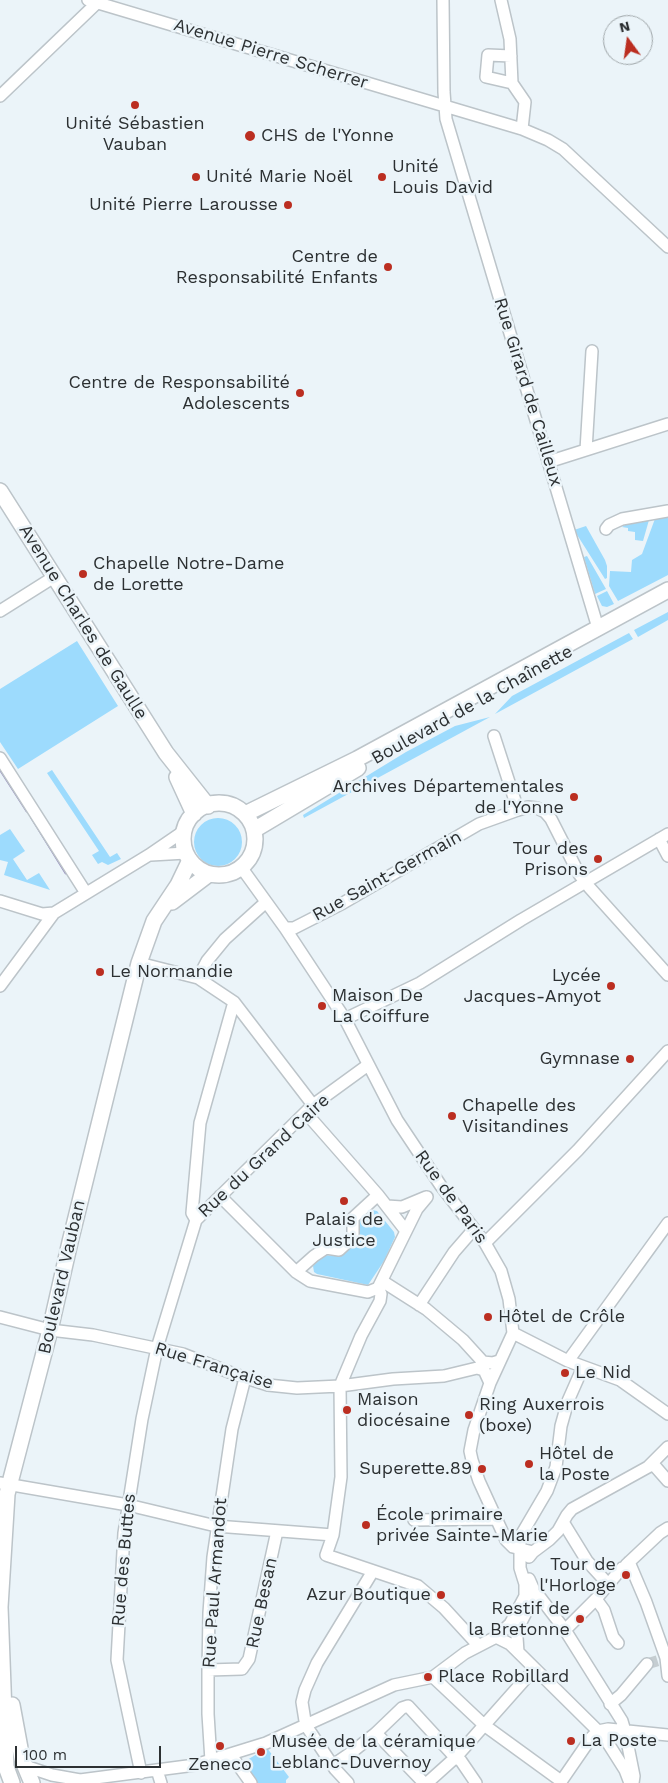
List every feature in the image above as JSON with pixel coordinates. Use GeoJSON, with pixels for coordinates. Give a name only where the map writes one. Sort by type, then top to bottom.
{"type":"FeatureCollection","features":[{"type":"Feature","properties":{"kind":"main road","name":"Avenue Charles de Gaulle"},"geometry":{"type":"LineString","coordinates":[[0,490],[166,753],[208,806]]}},
{"type":"Feature","properties":{"kind":"main road"},"geometry":{"type":"LineString","coordinates":[[245,814],[357,759],[668,590]]}},
{"type":"Feature","properties":{"kind":"main road","name":"Boulevard de la Chaînette"},"geometry":{"type":"LineString","coordinates":[[260,826],[463,708],[668,599]]}},
{"type":"Feature","properties":{"kind":"main road","name":"Avenue Charles de Gaulle"},"geometry":{"type":"LineString","coordinates":[[166,753],[194,814]]}},
{"type":"Feature","properties":{"kind":"main road"},"geometry":{"type":"LineString","coordinates":[[229,805],[245,814],[260,826],[255,837],[253,850],[246,863],[231,873],[220,875],[208,874],[198,868],[188,856],[184,842],[184,831],[194,814],[208,806],[229,805]]}},
{"type":"Feature","properties":{"kind":"main road","name":"Boulevard Vauban"},"geometry":{"type":"LineString","coordinates":[[3,1767],[3,1649],[0,1607],[7,1494],[5,1484],[50,1330],[139,963],[149,931],[178,885],[188,856]]}},
{"type":"Feature","properties":{"kind":"main road","name":"Boulevard Vauban"},"geometry":{"type":"LineString","coordinates":[[161,911],[208,874]]}},
{"type":"Feature","properties":{"kind":"main road","name":"Boulevard Vauban"},"geometry":{"type":"LineString","coordinates":[[3,1649],[19,1748],[32,1783]]}},
{"type":"Feature","properties":{"kind":"main road"},"geometry":{"type":"LineString","coordinates":[[12,1783],[3,1767],[25,1766]]}},
{"type":"Feature","properties":{"kind":"street","name":"Rue Girard de Cailleux"},"geometry":{"type":"LineString","coordinates":[[443,0],[444,106],[446,119],[598,628]]}},
{"type":"Feature","properties":{"kind":"street"},"geometry":{"type":"LineString","coordinates":[[501,0],[510,39],[512,82],[524,102],[522,129]]}},
{"type":"Feature","properties":{"kind":"street","name":"Avenue Pierre Scherrer"},"geometry":{"type":"LineString","coordinates":[[95,1],[522,129],[548,140],[563,149],[668,247]]}},
{"type":"Feature","properties":{"kind":"street"},"geometry":{"type":"LineString","coordinates":[[0,96],[95,1]]}},
{"type":"Feature","properties":{"kind":"street"},"geometry":{"type":"LineString","coordinates":[[511,56],[488,55],[486,77],[512,82]]}},
{"type":"Feature","properties":{"kind":"street"},"geometry":{"type":"LineString","coordinates":[[586,450],[592,351]]}},
{"type":"Feature","properties":{"kind":"street"},"geometry":{"type":"LineString","coordinates":[[548,462],[668,424]]}},
{"type":"Feature","properties":{"kind":"street"},"geometry":{"type":"LineString","coordinates":[[606,529],[609,525],[622,519],[668,511]]}},
{"type":"Feature","properties":{"kind":"street"},"geometry":{"type":"LineString","coordinates":[[0,612],[54,577]]}},
{"type":"Feature","properties":{"kind":"street"},"geometry":{"type":"LineString","coordinates":[[494,736],[518,810]]}},
{"type":"Feature","properties":{"kind":"street"},"geometry":{"type":"LineString","coordinates":[[0,758],[86,893]]}},
{"type":"Feature","properties":{"kind":"street","name":"Rue Saint-Germain"},"geometry":{"type":"LineString","coordinates":[[290,931],[343,903],[479,824],[528,807],[537,808],[545,812],[555,826],[585,881]]}},
{"type":"Feature","properties":{"kind":"street"},"geometry":{"type":"LineString","coordinates":[[0,986],[54,913],[149,855],[184,831]]}},
{"type":"Feature","properties":{"kind":"street"},"geometry":{"type":"LineString","coordinates":[[345,1019],[420,983],[585,881],[663,837],[668,856]]}},
{"type":"Feature","properties":{"kind":"street"},"geometry":{"type":"LineString","coordinates":[[149,855],[188,856]]}},
{"type":"Feature","properties":{"kind":"street","name":"Rue de Paris"},"geometry":{"type":"LineString","coordinates":[[241,867],[290,931],[345,1019],[397,1120],[485,1244],[501,1271],[507,1289],[513,1333]]}},
{"type":"Feature","properties":{"kind":"street"},"geometry":{"type":"LineString","coordinates":[[585,881],[625,929],[668,975]]}},
{"type":"Feature","properties":{"kind":"street"},"geometry":{"type":"LineString","coordinates":[[0,901],[42,914],[54,913]]}},
{"type":"Feature","properties":{"kind":"street"},"geometry":{"type":"LineString","coordinates":[[198,978],[207,961],[225,939],[266,902]]}},
{"type":"Feature","properties":{"kind":"street"},"geometry":{"type":"LineString","coordinates":[[139,963],[198,978],[234,1002],[310,1109],[406,1231]]}},
{"type":"Feature","properties":{"kind":"street"},"geometry":{"type":"LineString","coordinates":[[196,1220],[192,1213],[200,1123],[234,1002]]}},
{"type":"Feature","properties":{"kind":"street"},"geometry":{"type":"LineString","coordinates":[[485,1244],[578,1150],[668,1051]]}},
{"type":"Feature","properties":{"kind":"street","name":"Rue du Grand Caire"},"geometry":{"type":"LineString","coordinates":[[157,1348],[196,1220],[310,1109],[368,1065]]}},
{"type":"Feature","properties":{"kind":"street"},"geometry":{"type":"LineString","coordinates":[[220,1196],[296,1272],[310,1281],[368,1292],[380,1284],[417,1209],[427,1197],[442,1186]]}},
{"type":"Feature","properties":{"kind":"street"},"geometry":{"type":"LineString","coordinates":[[296,1272],[326,1248],[339,1250],[353,1237],[353,1218],[378,1195]]}},
{"type":"Feature","properties":{"kind":"street"},"geometry":{"type":"LineString","coordinates":[[387,1206],[402,1207],[427,1197]]}},
{"type":"Feature","properties":{"kind":"street"},"geometry":{"type":"LineString","coordinates":[[568,1361],[668,1223]]}},
{"type":"Feature","properties":{"kind":"street"},"geometry":{"type":"LineString","coordinates":[[419,1305],[454,1252],[474,1229]]}},
{"type":"Feature","properties":{"kind":"street"},"geometry":{"type":"LineString","coordinates":[[380,1284],[419,1305],[463,1340],[483,1362],[493,1363],[499,1361]]}},
{"type":"Feature","properties":{"kind":"street"},"geometry":{"type":"LineString","coordinates":[[380,1284],[382,1294],[380,1301],[361,1336],[340,1386],[341,1477],[333,1535],[326,1554],[418,1586],[444,1608],[478,1645]]}},
{"type":"Feature","properties":{"kind":"street","name":"Rue Française"},"geometry":{"type":"LineString","coordinates":[[0,1317],[50,1330],[83,1334],[183,1354],[268,1385],[298,1388],[340,1386],[393,1379],[444,1376],[477,1368],[484,1370],[490,1383]]}},
{"type":"Feature","properties":{"kind":"street"},"geometry":{"type":"LineString","coordinates":[[535,1550],[513,1547],[506,1540],[495,1520],[474,1469],[470,1451],[474,1430],[490,1383],[513,1333],[568,1361],[620,1380],[668,1414]]}},
{"type":"Feature","properties":{"kind":"street","name":"Rue des Buttes"},"geometry":{"type":"LineString","coordinates":[[141,1773],[117,1660],[119,1594],[128,1505],[142,1419],[157,1348]]}},
{"type":"Feature","properties":{"kind":"street"},"geometry":{"type":"LineString","coordinates":[[25,1766],[78,1781],[195,1765],[211,1761],[266,1743],[397,1684],[433,1677],[478,1645],[496,1637],[510,1624],[525,1596],[520,1568],[521,1534],[547,1491],[556,1467],[561,1426],[568,1400],[583,1367]]}},
{"type":"Feature","properties":{"kind":"street","name":"Rue Paul Armandot"},"geometry":{"type":"LineString","coordinates":[[211,1761],[208,1714],[209,1613],[216,1526],[232,1429],[245,1378]]}},
{"type":"Feature","properties":{"kind":"street"},"geometry":{"type":"LineString","coordinates":[[518,1652],[518,1626],[530,1606],[533,1592],[526,1568],[528,1558],[558,1531],[567,1515],[581,1503],[653,1464],[668,1447]]}},
{"type":"Feature","properties":{"kind":"street"},"geometry":{"type":"LineString","coordinates":[[653,1464],[668,1481]]}},
{"type":"Feature","properties":{"kind":"street"},"geometry":{"type":"LineString","coordinates":[[5,1484],[128,1505],[216,1526],[333,1535]]}},
{"type":"Feature","properties":{"kind":"street"},"geometry":{"type":"LineString","coordinates":[[414,1520],[495,1520]]}},
{"type":"Feature","properties":{"kind":"street"},"geometry":{"type":"LineString","coordinates":[[563,1522],[587,1561],[608,1584]]}},
{"type":"Feature","properties":{"kind":"street"},"geometry":{"type":"LineString","coordinates":[[565,1630],[626,1565],[660,1533],[668,1528]]}},
{"type":"Feature","properties":{"kind":"street","name":"Rue Besan"},"geometry":{"type":"LineString","coordinates":[[208,1670],[242,1668],[249,1659],[277,1531]]}},
{"type":"Feature","properties":{"kind":"street"},"geometry":{"type":"LineString","coordinates":[[521,1534],[528,1545],[535,1550]]}},
{"type":"Feature","properties":{"kind":"street"},"geometry":{"type":"LineString","coordinates":[[626,1565],[646,1602],[668,1664],[668,1676]]}},
{"type":"Feature","properties":{"kind":"street"},"geometry":{"type":"LineString","coordinates":[[348,1783],[332,1765],[306,1724],[302,1702],[305,1690],[317,1663],[373,1570]]}},
{"type":"Feature","properties":{"kind":"street"},"geometry":{"type":"LineString","coordinates":[[533,1592],[539,1596],[565,1630],[622,1721],[626,1731],[634,1776],[632,1783]]}},
{"type":"Feature","properties":{"kind":"street"},"geometry":{"type":"LineString","coordinates":[[596,1598],[604,1610],[613,1637],[618,1644]]}},
{"type":"Feature","properties":{"kind":"street"},"geometry":{"type":"LineString","coordinates":[[496,1637],[507,1642],[518,1652],[598,1731],[616,1755],[632,1783]]}},
{"type":"Feature","properties":{"kind":"street"},"geometry":{"type":"LineString","coordinates":[[610,1704],[621,1696],[647,1664]]}},
{"type":"Feature","properties":{"kind":"street"},"geometry":{"type":"LineString","coordinates":[[433,1677],[484,1725],[560,1782],[598,1731],[608,1729],[668,1734]]}},
{"type":"Feature","properties":{"kind":"street"},"geometry":{"type":"LineString","coordinates":[[376,1733],[426,1783],[456,1757],[527,1677]]}},
{"type":"Feature","properties":{"kind":"street"},"geometry":{"type":"LineString","coordinates":[[332,1765],[376,1733],[402,1708],[408,1706],[461,1761],[476,1783]]}},
{"type":"Feature","properties":{"kind":"street"},"geometry":{"type":"LineString","coordinates":[[231,1755],[251,1783]]}},
{"type":"Feature","properties":{"kind":"street"},"geometry":{"type":"LineString","coordinates":[[157,1770],[161,1783]]}},
{"type":"Feature","properties":{"kind":"shaded area"},"geometry":{"type":"Polygon","coordinates":[[[668,515],[668,575],[618,601],[609,586],[610,571],[631,572],[632,560],[642,554],[656,516],[668,515]]]}},
{"type":"Feature","properties":{"kind":"shaded area"},"geometry":{"type":"Polygon","coordinates":[[[649,520],[643,541],[635,540],[635,532],[628,531],[628,528],[622,527],[628,523],[649,520]]]}},
{"type":"Feature","properties":{"kind":"shaded area"},"geometry":{"type":"Polygon","coordinates":[[[586,526],[605,560],[607,578],[605,579],[574,530],[586,526]]]}},
{"type":"Feature","properties":{"kind":"shaded area"},"geometry":{"type":"Polygon","coordinates":[[[587,556],[606,589],[595,594],[584,557],[587,556]]]}},
{"type":"Feature","properties":{"kind":"shaded area"},"geometry":{"type":"Polygon","coordinates":[[[607,591],[614,604],[607,607],[602,606],[597,596],[607,591]]]}},
{"type":"Feature","properties":{"kind":"shaded area"},"geometry":{"type":"Polygon","coordinates":[[[668,612],[668,620],[638,637],[634,630],[668,612]]]}},
{"type":"Feature","properties":{"kind":"shaded area"},"geometry":{"type":"Polygon","coordinates":[[[629,633],[633,639],[495,714],[512,696],[629,633]]]}},
{"type":"Feature","properties":{"kind":"shaded area"},"geometry":{"type":"Polygon","coordinates":[[[77,641],[118,706],[18,769],[0,742],[0,689],[77,641]]]}},
{"type":"Feature","properties":{"kind":"shaded area"},"geometry":{"type":"Polygon","coordinates":[[[490,717],[304,818],[303,815],[406,752],[455,726],[490,717]]]}},
{"type":"Feature","properties":{"kind":"shaded area"},"geometry":{"type":"Polygon","coordinates":[[[52,770],[110,857],[117,853],[121,859],[108,865],[102,862],[98,864],[92,855],[99,851],[47,773],[52,770]]]}},
{"type":"Feature","properties":{"kind":"shaded area"},"geometry":{"type":"Polygon","coordinates":[[[213,818],[223,818],[232,822],[238,828],[241,833],[241,851],[232,862],[223,866],[213,866],[204,862],[198,856],[194,847],[194,837],[198,828],[204,822],[213,818]]]}},
{"type":"Feature","properties":{"kind":"shaded area"},"geometry":{"type":"Polygon","coordinates":[[[10,829],[25,851],[13,859],[27,880],[39,873],[50,890],[4,875],[8,862],[0,860],[0,835],[10,829]]]}},
{"type":"Feature","properties":{"kind":"shaded area"},"geometry":{"type":"Polygon","coordinates":[[[372,1210],[377,1211],[394,1232],[395,1237],[384,1261],[368,1285],[314,1272],[313,1266],[325,1255],[335,1256],[341,1254],[358,1238],[360,1232],[358,1223],[372,1210]]]}},
{"type":"Feature","properties":{"kind":"shaded area"},"geometry":{"type":"Polygon","coordinates":[[[267,1748],[289,1777],[286,1783],[258,1783],[245,1766],[247,1760],[267,1748]]]}},
{"type":"Feature","properties":{"kind":"waterway"},"geometry":{"type":"LineString","coordinates":[[0,769],[27,811]]}},
{"type":"Feature","properties":{"kind":"waterway"},"geometry":{"type":"LineString","coordinates":[[32,818],[66,873]]}},
{"type":"Feature","properties":{"kind":"tunnel"},"geometry":{"type":"LineString","coordinates":[[647,1664],[666,1658]]}},
{"type":"Feature","properties":{"kind":"place","name":"Unité Sébastien Vauban"},"geometry":{"type":"Point","coordinates":[135,105]}},
{"type":"Feature","properties":{"kind":"place","name":"CHS de l'Yonne"},"geometry":{"type":"Point","coordinates":[250,136]}},
{"type":"Feature","properties":{"kind":"place","name":"Unité Marie Noël"},"geometry":{"type":"Point","coordinates":[196,177]}},
{"type":"Feature","properties":{"kind":"place","name":"Unité Louis David"},"geometry":{"type":"Point","coordinates":[382,177]}},
{"type":"Feature","properties":{"kind":"place","name":"Unité Pierre Larousse"},"geometry":{"type":"Point","coordinates":[288,205]}},
{"type":"Feature","properties":{"kind":"place","name":"Centre de Responsabilité Enfants"},"geometry":{"type":"Point","coordinates":[388,267]}},
{"type":"Feature","properties":{"kind":"place","name":"Centre de Responsabilité Adolescents"},"geometry":{"type":"Point","coordinates":[300,393]}},
{"type":"Feature","properties":{"kind":"place","name":"Chapelle Notre-Dame de Lorette"},"geometry":{"type":"Point","coordinates":[83,574]}},
{"type":"Feature","properties":{"kind":"place","name":"Archives Départementales de l'Yonne"},"geometry":{"type":"Point","coordinates":[574,797]}},
{"type":"Feature","properties":{"kind":"place","name":"Tour des Prisons"},"geometry":{"type":"Point","coordinates":[598,859]}},
{"type":"Feature","properties":{"kind":"place","name":"Le Normandie"},"geometry":{"type":"Point","coordinates":[100,972]}},
{"type":"Feature","properties":{"kind":"place","name":"Lycée Jacques-Amyot"},"geometry":{"type":"Point","coordinates":[611,986]}},
{"type":"Feature","properties":{"kind":"place","name":"Maison De La Coiffure"},"geometry":{"type":"Point","coordinates":[322,1006]}},
{"type":"Feature","properties":{"kind":"place","name":"Gymnase"},"geometry":{"type":"Point","coordinates":[630,1059]}},
{"type":"Feature","properties":{"kind":"place","name":"Chapelle des Visitandines"},"geometry":{"type":"Point","coordinates":[452,1116]}},
{"type":"Feature","properties":{"kind":"place","name":"Palais de Justice"},"geometry":{"type":"Point","coordinates":[344,1201]}},
{"type":"Feature","properties":{"kind":"place","name":"Hôtel de Crôle"},"geometry":{"type":"Point","coordinates":[488,1317]}},
{"type":"Feature","properties":{"kind":"place","name":"Le Nid"},"geometry":{"type":"Point","coordinates":[565,1373]}},
{"type":"Feature","properties":{"kind":"place","name":"Maison diocésaine"},"geometry":{"type":"Point","coordinates":[347,1410]}},
{"type":"Feature","properties":{"kind":"place","name":"Ring Auxerrois (boxe)"},"geometry":{"type":"Point","coordinates":[469,1415]}},
{"type":"Feature","properties":{"kind":"place","name":"Hôtel de la Poste"},"geometry":{"type":"Point","coordinates":[529,1464]}},
{"type":"Feature","properties":{"kind":"place","name":"Superette.89"},"geometry":{"type":"Point","coordinates":[482,1469]}},
{"type":"Feature","properties":{"kind":"place","name":"École primaire privée Sainte-Marie"},"geometry":{"type":"Point","coordinates":[366,1525]}},
{"type":"Feature","properties":{"kind":"place","name":"Tour de l'Horloge"},"geometry":{"type":"Point","coordinates":[626,1575]}},
{"type":"Feature","properties":{"kind":"place","name":"Azur Boutique"},"geometry":{"type":"Point","coordinates":[441,1595]}},
{"type":"Feature","properties":{"kind":"place","name":"Restif de la Bretonne"},"geometry":{"type":"Point","coordinates":[580,1619]}},
{"type":"Feature","properties":{"kind":"place","name":"Place Robillard"},"geometry":{"type":"Point","coordinates":[428,1677]}},
{"type":"Feature","properties":{"kind":"place","name":"La Poste"},"geometry":{"type":"Point","coordinates":[571,1741]}},
{"type":"Feature","properties":{"kind":"place","name":"Zeneco"},"geometry":{"type":"Point","coordinates":[220,1746]}},
{"type":"Feature","properties":{"kind":"place","name":"Musée de la céramique Leblanc-Duvernoy"},"geometry":{"type":"Point","coordinates":[261,1752]}}]}
